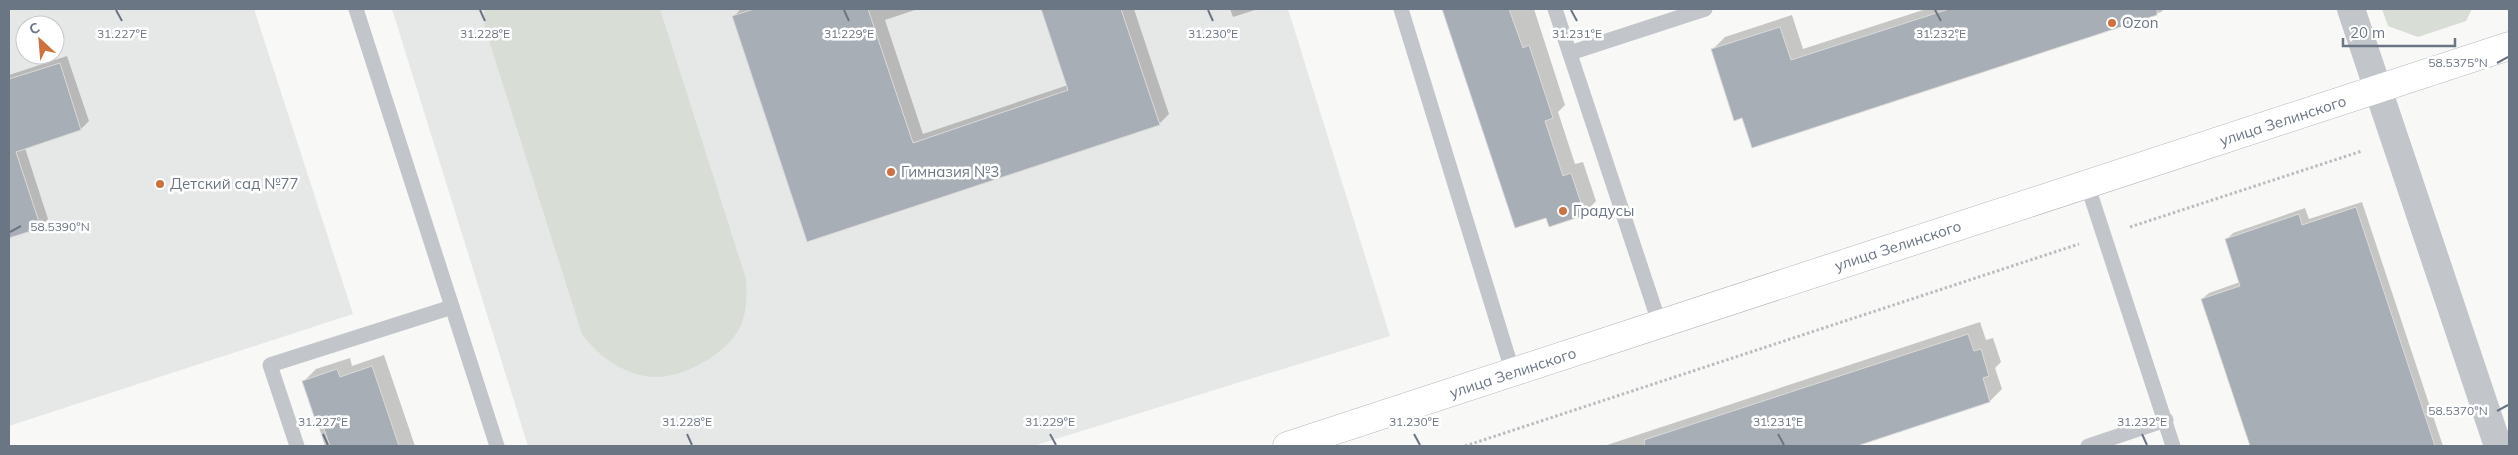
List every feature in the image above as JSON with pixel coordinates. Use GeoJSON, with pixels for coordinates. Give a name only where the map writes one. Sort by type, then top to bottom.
{"type":"FeatureCollection","features":[{"type":"Feature","properties":{"kind":"street"},"geometry":{"type":"LineString","coordinates":[[2351,9],[2498,446]]}},
{"type":"Feature","properties":{"kind":"street","name":"улица Зелинского"},"geometry":{"type":"LineString","coordinates":[[1287,446],[2509,46]]}},
{"type":"Feature","properties":{"kind":"lane"},"geometry":{"type":"LineString","coordinates":[[356,9],[496,446]]}},
{"type":"Feature","properties":{"kind":"lane"},"geometry":{"type":"LineString","coordinates":[[1401,9],[1514,373]]}},
{"type":"Feature","properties":{"kind":"lane"},"geometry":{"type":"LineString","coordinates":[[1555,9],[1660,325]]}},
{"type":"Feature","properties":{"kind":"lane"},"geometry":{"type":"LineString","coordinates":[[1570,53],[1704,9]]}},
{"type":"Feature","properties":{"kind":"lane"},"geometry":{"type":"LineString","coordinates":[[2087,184],[2173,446]]}},
{"type":"Feature","properties":{"kind":"lane"},"geometry":{"type":"LineString","coordinates":[[296,446],[270,365],[452,307]]}},
{"type":"Feature","properties":{"kind":"lane"},"geometry":{"type":"LineString","coordinates":[[2088,446],[2166,420]]}},
{"type":"Feature","properties":{"kind":"path"},"geometry":{"type":"LineString","coordinates":[[1465,446],[2362,151]]}},
{"type":"Feature","properties":{"kind":"shaded area","name":"Детский сад №77"},"geometry":{"type":"Polygon","coordinates":[[[9,9],[254,9],[353,314],[9,426],[9,9]]]}},
{"type":"Feature","properties":{"kind":"shaded area","name":"Гимназия №3"},"geometry":{"type":"Polygon","coordinates":[[[392,9],[1288,9],[1390,336],[1033,446],[528,446],[392,9]]]}},
{"type":"Feature","properties":{"kind":"shaded area"},"geometry":{"type":"Polygon","coordinates":[[[484,9],[660,9],[746,279],[746,302],[741,325],[725,347],[713,356],[685,371],[657,377],[644,376],[625,370],[609,361],[582,334],[485,28],[484,9]]]}},
{"type":"Feature","properties":{"kind":"shaded area"},"geometry":{"type":"Polygon","coordinates":[[[2382,9],[2472,9],[2466,21],[2418,37],[2388,26],[2382,9]]]}},
{"type":"Feature","properties":{"kind":"building"},"geometry":{"type":"Polygon","coordinates":[[[754,9],[868,9],[913,143],[1068,90],[1041,9],[1121,9],[1160,125],[807,242],[732,16],[754,9]]]}},
{"type":"Feature","properties":{"kind":"building"},"geometry":{"type":"Polygon","coordinates":[[[1442,9],[1509,9],[1523,48],[1529,45],[1553,118],[1545,121],[1563,176],[1571,173],[1585,215],[1549,227],[1546,218],[1515,228],[1442,9]]]}},
{"type":"Feature","properties":{"kind":"building"},"geometry":{"type":"Polygon","coordinates":[[[1949,9],[2157,9],[2157,15],[1752,148],[1742,118],[1734,121],[1711,49],[1780,27],[1791,60],[1949,9]]]}},
{"type":"Feature","properties":{"kind":"building"},"geometry":{"type":"Polygon","coordinates":[[[54,65],[61,65],[81,130],[16,152],[41,228],[9,238],[9,79],[54,65]]]}},
{"type":"Feature","properties":{"kind":"building"},"geometry":{"type":"Polygon","coordinates":[[[2356,207],[2435,446],[2250,446],[2201,299],[2240,286],[2225,239],[2299,214],[2302,225],[2356,207]]]}},
{"type":"Feature","properties":{"kind":"building"},"geometry":{"type":"Polygon","coordinates":[[[1968,334],[1974,351],[1981,349],[1989,376],[1983,378],[1990,402],[1857,446],[1645,446],[1644,440],[1968,334]]]}},
{"type":"Feature","properties":{"kind":"building"},"geometry":{"type":"Polygon","coordinates":[[[372,366],[399,446],[330,446],[322,423],[317,425],[302,381],[337,369],[340,377],[372,366]]]}},
{"type":"Feature","properties":{"kind":"place","name":"Ozon"},"geometry":{"type":"Point","coordinates":[2112,23]}},
{"type":"Feature","properties":{"kind":"place","name":"Гимназия №3"},"geometry":{"type":"Point","coordinates":[891,172]}},
{"type":"Feature","properties":{"kind":"place","name":"Детский сад №77"},"geometry":{"type":"Point","coordinates":[160,184]}},
{"type":"Feature","properties":{"kind":"place","name":"Градусы"},"geometry":{"type":"Point","coordinates":[1563,211]}}]}
